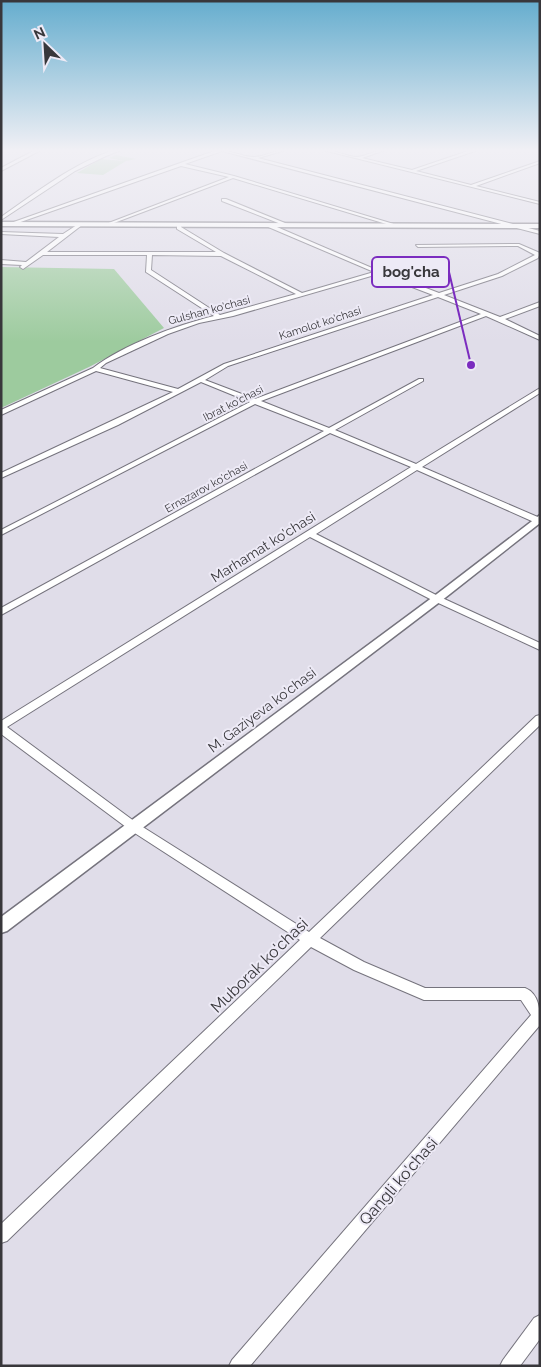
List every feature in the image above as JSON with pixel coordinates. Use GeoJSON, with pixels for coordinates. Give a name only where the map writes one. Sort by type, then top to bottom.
{"type":"FeatureCollection","features":[{"type":"Feature","properties":{"kind":"street"},"geometry":{"type":"LineString","coordinates":[[10,224],[39,214]]}},
{"type":"Feature","properties":{"kind":"street"},"geometry":{"type":"LineString","coordinates":[[108,225],[137,214]]}},
{"type":"Feature","properties":{"kind":"street"},"geometry":{"type":"LineString","coordinates":[[259,214],[288,225]]}},
{"type":"Feature","properties":{"kind":"street"},"geometry":{"type":"LineString","coordinates":[[358,214],[396,225]]}},
{"type":"Feature","properties":{"kind":"street"},"geometry":{"type":"LineString","coordinates":[[465,214],[540,233]]}},
{"type":"Feature","properties":{"kind":"street"},"geometry":{"type":"LineString","coordinates":[[1,224],[540,226]]}},
{"type":"Feature","properties":{"kind":"street"},"geometry":{"type":"LineString","coordinates":[[1,262],[25,266],[80,224]]}},
{"type":"Feature","properties":{"kind":"street"},"geometry":{"type":"LineString","coordinates":[[179,225],[179,228],[222,254],[302,295]]}},
{"type":"Feature","properties":{"kind":"street"},"geometry":{"type":"LineString","coordinates":[[268,225],[378,272],[500,319],[540,338]]}},
{"type":"Feature","properties":{"kind":"street"},"geometry":{"type":"LineString","coordinates":[[1,233],[64,236]]}},
{"type":"Feature","properties":{"kind":"street","name":"Kamolot ko'chasi"},"geometry":{"type":"LineString","coordinates":[[1,476],[200,380],[226,365],[436,294],[500,275],[539,254],[519,245],[418,246]]}},
{"type":"Feature","properties":{"kind":"street"},"geometry":{"type":"LineString","coordinates":[[42,253],[222,254]]}},
{"type":"Feature","properties":{"kind":"street"},"geometry":{"type":"LineString","coordinates":[[150,254],[148,270],[219,316]]}},
{"type":"Feature","properties":{"kind":"street","name":"Gulshan ko'chasi"},"geometry":{"type":"LineString","coordinates":[[1,413],[95,369],[104,362],[172,329],[219,316],[231,315],[404,265]]}},
{"type":"Feature","properties":{"kind":"street"},"geometry":{"type":"LineString","coordinates":[[500,319],[540,304]]}},
{"type":"Feature","properties":{"kind":"street","name":"Ibrat ko'chasi"},"geometry":{"type":"LineString","coordinates":[[1,533],[256,403],[266,396],[486,314]]}},
{"type":"Feature","properties":{"kind":"street"},"geometry":{"type":"LineString","coordinates":[[95,369],[177,391]]}},
{"type":"Feature","properties":{"kind":"street"},"geometry":{"type":"LineString","coordinates":[[200,380],[538,519]]}},
{"type":"Feature","properties":{"kind":"street","name":"Ernazarov ko'chasi"},"geometry":{"type":"LineString","coordinates":[[1,612],[421,380]]}},
{"type":"Feature","properties":{"kind":"street","name":"Marhamat ko'chasi"},"geometry":{"type":"LineString","coordinates":[[1,727],[540,390]]}},
{"type":"Feature","properties":{"kind":"street","name":"M. Gaziyeva ko'chasi"},"geometry":{"type":"LineString","coordinates":[[1,926],[437,599],[538,519]]}},
{"type":"Feature","properties":{"kind":"street"},"geometry":{"type":"LineString","coordinates":[[310,534],[437,599],[540,647]]}},
{"type":"Feature","properties":{"kind":"street","name":"Muborak ko'chasi"},"geometry":{"type":"LineString","coordinates":[[1,1235],[312,940],[540,719]]}},
{"type":"Feature","properties":{"kind":"street"},"geometry":{"type":"LineString","coordinates":[[1,727],[134,827],[312,940]]}},
{"type":"Feature","properties":{"kind":"street","name":"Qangli ko'chasi"},"geometry":{"type":"LineString","coordinates":[[238,1366],[539,1016],[525,994],[424,994],[359,966],[312,940]]}},
{"type":"Feature","properties":{"kind":"street"},"geometry":{"type":"LineString","coordinates":[[509,1366],[540,1324]]}},
{"type":"Feature","properties":{"kind":"green space"},"geometry":{"type":"Polygon","coordinates":[[[1,267],[114,269],[164,328],[89,367],[1,408],[1,267]]]}},
{"type":"Feature","properties":{"kind":"place","name":"bog'cha"},"geometry":{"type":"Point","coordinates":[471,365]}}]}
